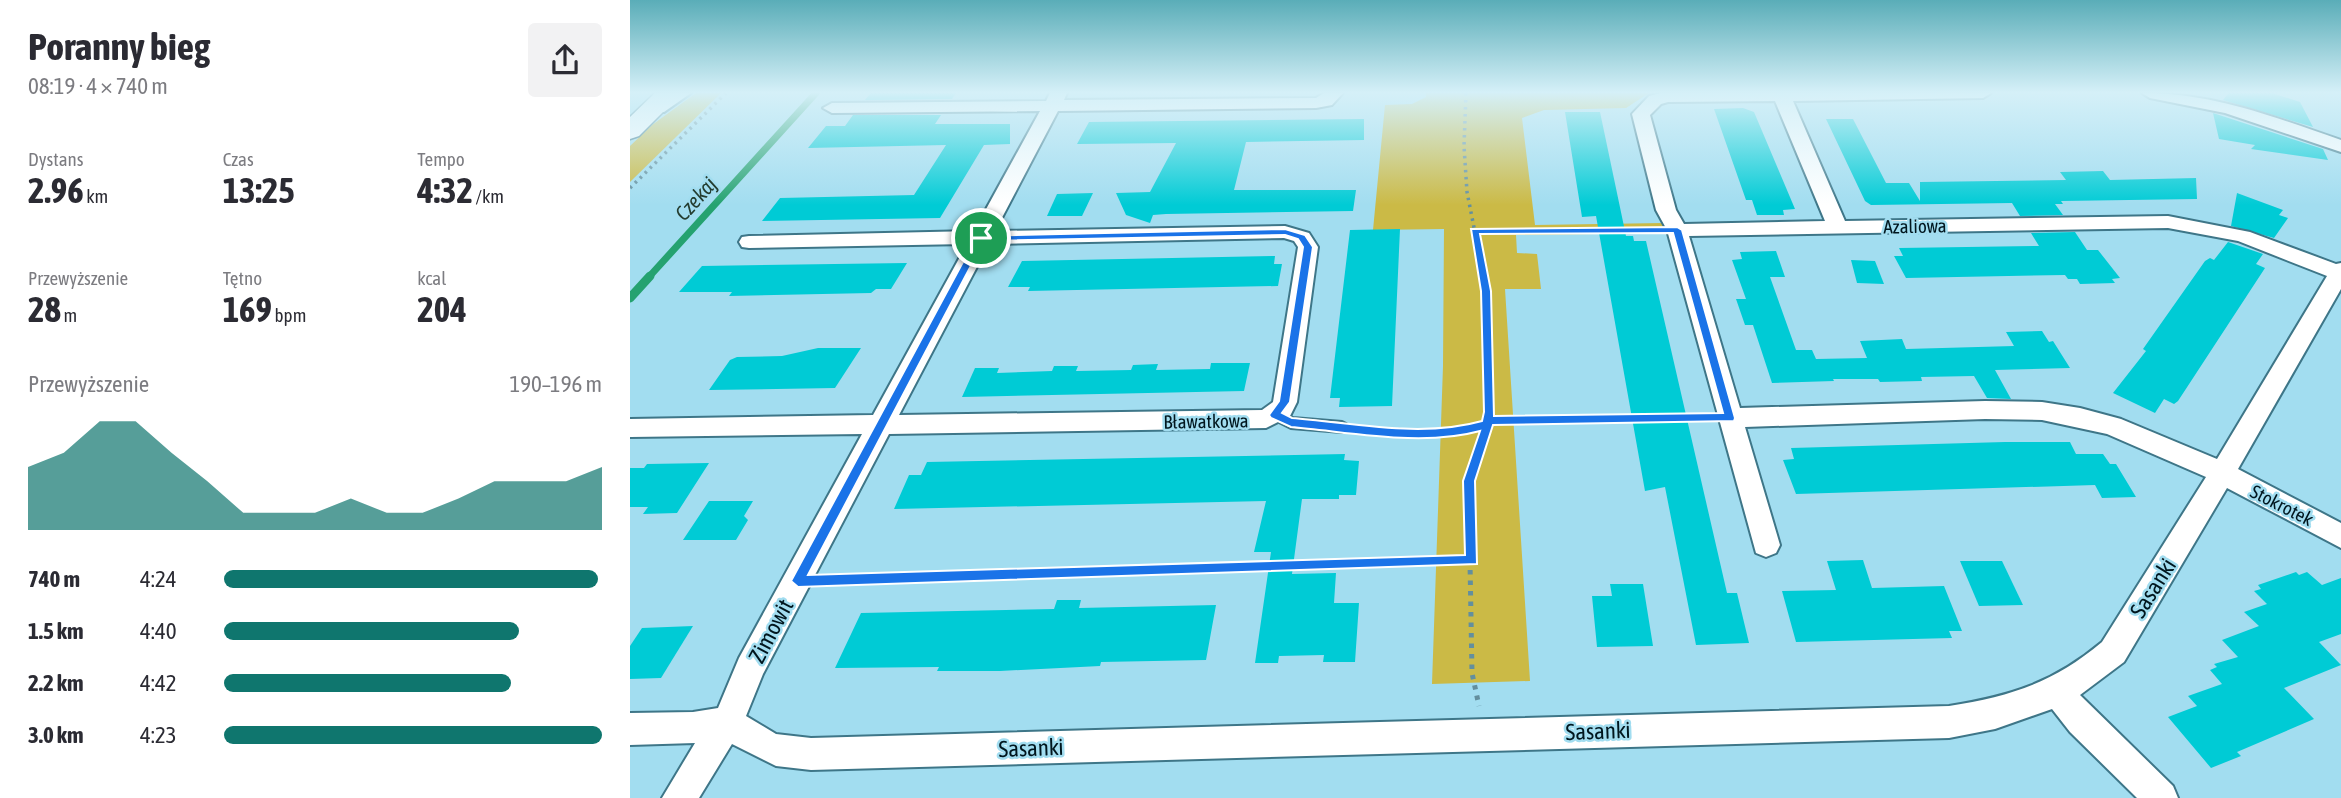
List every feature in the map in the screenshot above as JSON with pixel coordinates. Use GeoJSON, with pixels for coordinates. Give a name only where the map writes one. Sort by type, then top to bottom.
{"type":"FeatureCollection","features":[{"type":"Feature","properties":{"kind":"street","name":"Zimowit"},"geometry":{"type":"LineString","coordinates":[[679,798],[728,722],[750,668],[1040,130]]}},
{"type":"Feature","properties":{"kind":"street"},"geometry":{"type":"LineString","coordinates":[[1645,130],[1667,210],[1677,230],[1766,545]]}},
{"type":"Feature","properties":{"kind":"street"},"geometry":{"type":"LineString","coordinates":[[1796,130],[1838,228]]}},
{"type":"Feature","properties":{"kind":"street"},"geometry":{"type":"LineString","coordinates":[[2295,130],[2341,146]]}},
{"type":"Feature","properties":{"kind":"street","name":"Azaliowa"},"geometry":{"type":"LineString","coordinates":[[1677,230],[2168,222],[2243,236],[2340,272]]}},
{"type":"Feature","properties":{"kind":"street","name":"Bławatkowa"},"geometry":{"type":"LineString","coordinates":[[880,425],[1254,420],[1275,415],[1285,402],[1308,247],[1302,237],[1285,232],[981,238]]}},
{"type":"Feature","properties":{"kind":"street"},"geometry":{"type":"LineString","coordinates":[[749,242],[981,238]]}},
{"type":"Feature","properties":{"kind":"street","name":"Sasanki"},"geometry":{"type":"LineString","coordinates":[[728,722],[762,745],[789,754],[1949,722],[1991,716],[2058,693],[2091,672],[2113,652],[2222,474],[2340,272]]}},
{"type":"Feature","properties":{"kind":"street"},"geometry":{"type":"LineString","coordinates":[[1730,418],[1995,410],[2051,412],[2089,419],[2136,434],[2222,474]]}},
{"type":"Feature","properties":{"kind":"street"},"geometry":{"type":"LineString","coordinates":[[630,428],[880,425]]}},
{"type":"Feature","properties":{"kind":"street","name":"Stokrotek"},"geometry":{"type":"LineString","coordinates":[[2222,474],[2341,536]]}},
{"type":"Feature","properties":{"kind":"street"},"geometry":{"type":"LineString","coordinates":[[2058,693],[2081,720],[2161,798]]}},
{"type":"Feature","properties":{"kind":"street"},"geometry":{"type":"LineString","coordinates":[[630,729],[693,728],[728,722]]}},
{"type":"Feature","properties":{"kind":"lane"},"geometry":{"type":"LineString","coordinates":[[1275,415],[1291,422],[1342,427]]}},
{"type":"Feature","properties":{"kind":"path"},"geometry":{"type":"LineString","coordinates":[[630,188],[688,130]]}},
{"type":"Feature","properties":{"kind":"path"},"geometry":{"type":"LineString","coordinates":[[1466,130],[1467,192],[1482,257],[1486,291],[1490,412],[1469,481],[1472,673],[1484,734]]}},
{"type":"Feature","properties":{"kind":"path"},"geometry":{"type":"LineString","coordinates":[[1475,231],[1677,230]]}},
{"type":"Feature","properties":{"kind":"path"},"geometry":{"type":"LineString","coordinates":[[1342,427],[1428,434],[1457,433],[1487,423],[1730,418]]}},
{"type":"Feature","properties":{"kind":"path"},"geometry":{"type":"LineString","coordinates":[[798,581],[1472,561]]}},
{"type":"Feature","properties":{"kind":"shaded area"},"geometry":{"type":"Polygon","coordinates":[[[647,130],[683,130],[630,182],[630,146],[647,130]]]}},
{"type":"Feature","properties":{"kind":"shaded area"},"geometry":{"type":"Polygon","coordinates":[[[1383,130],[1523,130],[1535,225],[1663,223],[1666,233],[1516,235],[1517,253],[1537,254],[1541,289],[1505,289],[1530,681],[1432,684],[1443,366],[1444,229],[1373,230],[1383,130]]]}},
{"type":"Feature","properties":{"kind":"building"},"geometry":{"type":"Polygon","coordinates":[[[823,130],[1010,130],[1010,144],[984,145],[940,218],[762,221],[780,198],[914,195],[946,145],[808,148],[823,130]]]}},
{"type":"Feature","properties":{"kind":"building"},"geometry":{"type":"Polygon","coordinates":[[[1085,130],[1364,130],[1364,140],[1246,142],[1234,190],[1356,190],[1353,211],[1166,214],[1153,215],[1150,223],[1126,215],[1116,193],[1150,192],[1176,143],[1077,144],[1085,130]]]}},
{"type":"Feature","properties":{"kind":"building"},"geometry":{"type":"Polygon","coordinates":[[[1568,130],[1604,130],[1626,236],[1633,236],[1634,241],[1646,241],[1727,593],[1737,593],[1749,643],[1696,645],[1665,487],[1645,491],[1596,216],[1582,217],[1568,130]]]}},
{"type":"Feature","properties":{"kind":"building"},"geometry":{"type":"Polygon","coordinates":[[[1721,130],[1762,130],[1795,209],[1783,210],[1784,215],[1757,215],[1752,200],[1746,200],[1721,130]]]}},
{"type":"Feature","properties":{"kind":"building"},"geometry":{"type":"Polygon","coordinates":[[[1831,130],[1859,130],[1886,183],[1909,183],[1920,201],[1920,182],[2066,180],[2060,172],[2103,171],[2110,180],[2196,178],[2197,199],[2061,201],[2063,204],[2055,204],[2063,215],[2020,216],[2012,203],[1871,205],[1865,201],[1831,130]]]}},
{"type":"Feature","properties":{"kind":"building"},"geometry":{"type":"Polygon","coordinates":[[[2217,130],[2266,130],[2323,149],[2328,160],[2251,149],[2255,145],[2219,139],[2217,130]]]}},
{"type":"Feature","properties":{"kind":"building"},"geometry":{"type":"Polygon","coordinates":[[[1093,193],[1082,216],[1047,216],[1057,194],[1093,193]]]}},
{"type":"Feature","properties":{"kind":"building"},"geometry":{"type":"Polygon","coordinates":[[[2237,193],[2283,210],[2279,215],[2288,218],[2274,238],[2231,226],[2237,193]]]}},
{"type":"Feature","properties":{"kind":"building"},"geometry":{"type":"Polygon","coordinates":[[[1400,229],[1392,406],[1339,407],[1340,398],[1330,398],[1350,230],[1400,229]]]}},
{"type":"Feature","properties":{"kind":"building"},"geometry":{"type":"Polygon","coordinates":[[[2075,232],[2087,250],[2098,250],[2120,278],[2112,279],[2115,283],[2080,284],[2077,279],[2068,279],[2065,275],[1906,278],[1894,256],[1903,256],[1899,248],[2039,246],[2031,233],[2075,232]]]}},
{"type":"Feature","properties":{"kind":"building"},"geometry":{"type":"Polygon","coordinates":[[[2228,242],[2263,254],[2256,264],[2265,268],[2178,401],[2174,404],[2164,399],[2155,413],[2113,393],[2146,351],[2143,349],[2205,261],[2210,258],[2214,260],[2228,242]]]}},
{"type":"Feature","properties":{"kind":"building"},"geometry":{"type":"Polygon","coordinates":[[[1776,251],[1785,277],[1770,277],[1796,350],[1812,350],[1816,359],[1867,358],[1860,341],[1902,339],[1906,349],[2014,346],[2006,332],[2042,331],[2049,342],[2053,341],[2070,368],[1995,370],[2011,399],[1987,398],[1974,376],[1921,377],[1922,381],[1833,379],[1834,381],[1772,383],[1753,325],[1745,325],[1736,299],[1746,299],[1732,260],[1742,259],[1740,252],[1776,251]]]}},
{"type":"Feature","properties":{"kind":"building"},"geometry":{"type":"Polygon","coordinates":[[[1275,256],[1274,264],[1282,264],[1278,286],[1028,291],[1030,287],[1008,287],[1022,261],[1275,256]]]}},
{"type":"Feature","properties":{"kind":"building"},"geometry":{"type":"Polygon","coordinates":[[[1851,260],[1875,261],[1884,284],[1857,283],[1851,260]]]}},
{"type":"Feature","properties":{"kind":"building"},"geometry":{"type":"Polygon","coordinates":[[[907,263],[891,289],[876,289],[871,293],[729,296],[732,292],[679,292],[702,266],[907,263]]]}},
{"type":"Feature","properties":{"kind":"building"},"geometry":{"type":"Polygon","coordinates":[[[818,348],[861,348],[835,388],[709,390],[730,360],[737,357],[782,356],[818,348]]]}},
{"type":"Feature","properties":{"kind":"building"},"geometry":{"type":"Polygon","coordinates":[[[1211,363],[1250,363],[1244,391],[962,397],[975,368],[999,368],[997,373],[1052,371],[1054,366],[1078,366],[1076,371],[1131,370],[1133,365],[1158,364],[1156,370],[1210,369],[1211,363]]]}},
{"type":"Feature","properties":{"kind":"building"},"geometry":{"type":"Polygon","coordinates":[[[2070,442],[2076,454],[2103,454],[2110,464],[2116,464],[2136,497],[2102,498],[2095,485],[1796,494],[1783,460],[1794,459],[1791,448],[2070,442]]]}},
{"type":"Feature","properties":{"kind":"building"},"geometry":{"type":"Polygon","coordinates":[[[1345,454],[1344,460],[1359,461],[1356,495],[1339,495],[1339,499],[1302,499],[1292,574],[1336,573],[1334,603],[1359,603],[1355,662],[1323,662],[1324,655],[1279,656],[1278,663],[1255,663],[1271,552],[1254,552],[1266,501],[894,509],[909,475],[921,475],[927,462],[1345,454]]]}},
{"type":"Feature","properties":{"kind":"building"},"geometry":{"type":"Polygon","coordinates":[[[709,463],[677,513],[643,514],[648,507],[630,507],[630,468],[644,468],[647,464],[709,463]]]}},
{"type":"Feature","properties":{"kind":"building"},"geometry":{"type":"Polygon","coordinates":[[[709,501],[753,501],[744,516],[748,520],[736,540],[683,540],[709,501]]]}},
{"type":"Feature","properties":{"kind":"building"},"geometry":{"type":"Polygon","coordinates":[[[1863,560],[1872,588],[1944,586],[1962,631],[1949,631],[1952,638],[1796,642],[1782,591],[1836,590],[1827,561],[1863,560]]]}},
{"type":"Feature","properties":{"kind":"building"},"geometry":{"type":"Polygon","coordinates":[[[1960,561],[2002,561],[2023,605],[1979,606],[1960,561]]]}},
{"type":"Feature","properties":{"kind":"building"},"geometry":{"type":"Polygon","coordinates":[[[2296,572],[2299,575],[2307,572],[2322,585],[2341,578],[2341,634],[2319,642],[2341,665],[2284,688],[2314,719],[2237,752],[2241,756],[2211,768],[2168,717],[2197,706],[2188,696],[2222,684],[2210,670],[2217,667],[2214,664],[2238,657],[2222,640],[2259,626],[2244,612],[2267,604],[2254,591],[2261,589],[2258,585],[2296,572]]]}},
{"type":"Feature","properties":{"kind":"building"},"geometry":{"type":"Polygon","coordinates":[[[1610,584],[1643,584],[1653,646],[1597,647],[1592,596],[1612,596],[1610,584]]]}},
{"type":"Feature","properties":{"kind":"building"},"geometry":{"type":"Polygon","coordinates":[[[1057,600],[1081,600],[1079,608],[1216,605],[1206,660],[1101,662],[1100,666],[1000,671],[937,671],[939,667],[835,668],[861,613],[1054,609],[1057,600]]]}},
{"type":"Feature","properties":{"kind":"building"},"geometry":{"type":"Polygon","coordinates":[[[693,626],[661,678],[630,679],[630,646],[642,628],[693,626]]]}},
{"type":"Feature","properties":{"kind":"waterway","name":"Czekaj"},"geometry":{"type":"LineString","coordinates":[[648,278],[782,130]]}},
{"type":"Feature","properties":{"kind":"waterway","name":"Czekaj"},"geometry":{"type":"LineString","coordinates":[[630,298],[650,276]]}},
{"type":"Feature","properties":{"kind":"route"},"geometry":{"type":"LineString","coordinates":[[981,238],[798,581],[1472,561],[1469,481],[1488,421],[1730,418],[1677,230],[1475,231],[1482,257],[1486,291],[1490,412],[1488,421],[1487,424],[1457,433],[1428,434],[1291,422],[1275,415],[1285,402],[1308,247],[1307,241],[1302,237],[1285,232],[981,238]]}}]}
